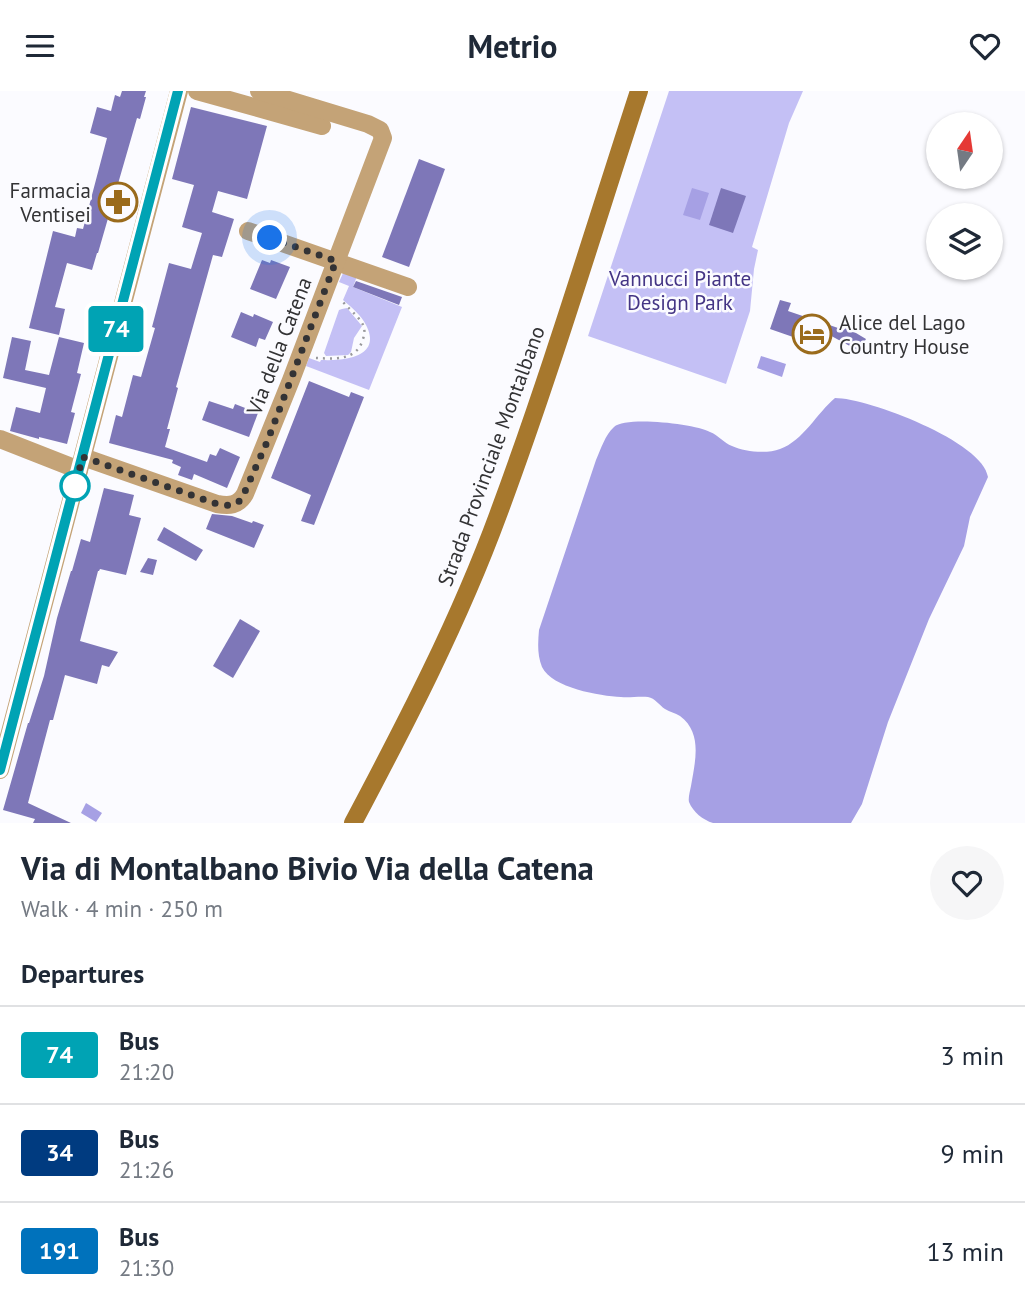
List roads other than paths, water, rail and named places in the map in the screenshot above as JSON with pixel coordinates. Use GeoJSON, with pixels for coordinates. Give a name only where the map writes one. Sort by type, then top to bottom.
{"type":"FeatureCollection","features":[{"type":"Feature","properties":{"kind":"main road","name":"Strada Provinciale Montalbano"},"geometry":{"type":"LineString","coordinates":[[353,823],[439,652],[498,516],[639,91]]}},
{"type":"Feature","properties":{"kind":"street"},"geometry":{"type":"LineString","coordinates":[[0,770],[178,91]]}},
{"type":"Feature","properties":{"kind":"street"},"geometry":{"type":"LineString","coordinates":[[197,91],[304,113],[321,126]]}},
{"type":"Feature","properties":{"kind":"street","name":"Via della Catena"},"geometry":{"type":"LineString","coordinates":[[0,439],[217,504],[230,506],[239,502],[245,494],[383,138],[383,133],[376,127],[347,117],[304,113],[260,91]]}},
{"type":"Feature","properties":{"kind":"street"},"geometry":{"type":"LineString","coordinates":[[248,231],[408,287]]}},
{"type":"Feature","properties":{"kind":"place","name":"Farmacia Ventisei"},"geometry":{"type":"Point","coordinates":[118,202]}},
{"type":"Feature","properties":{"kind":"place","name":"Alice del Lago Country House"},"geometry":{"type":"Point","coordinates":[812,334]}},
{"type":"Feature","properties":{"kind":"park label","name":"Vannucci Piante Design Park"},"geometry":{"type":"Point","coordinates":[680,290]}}]}
